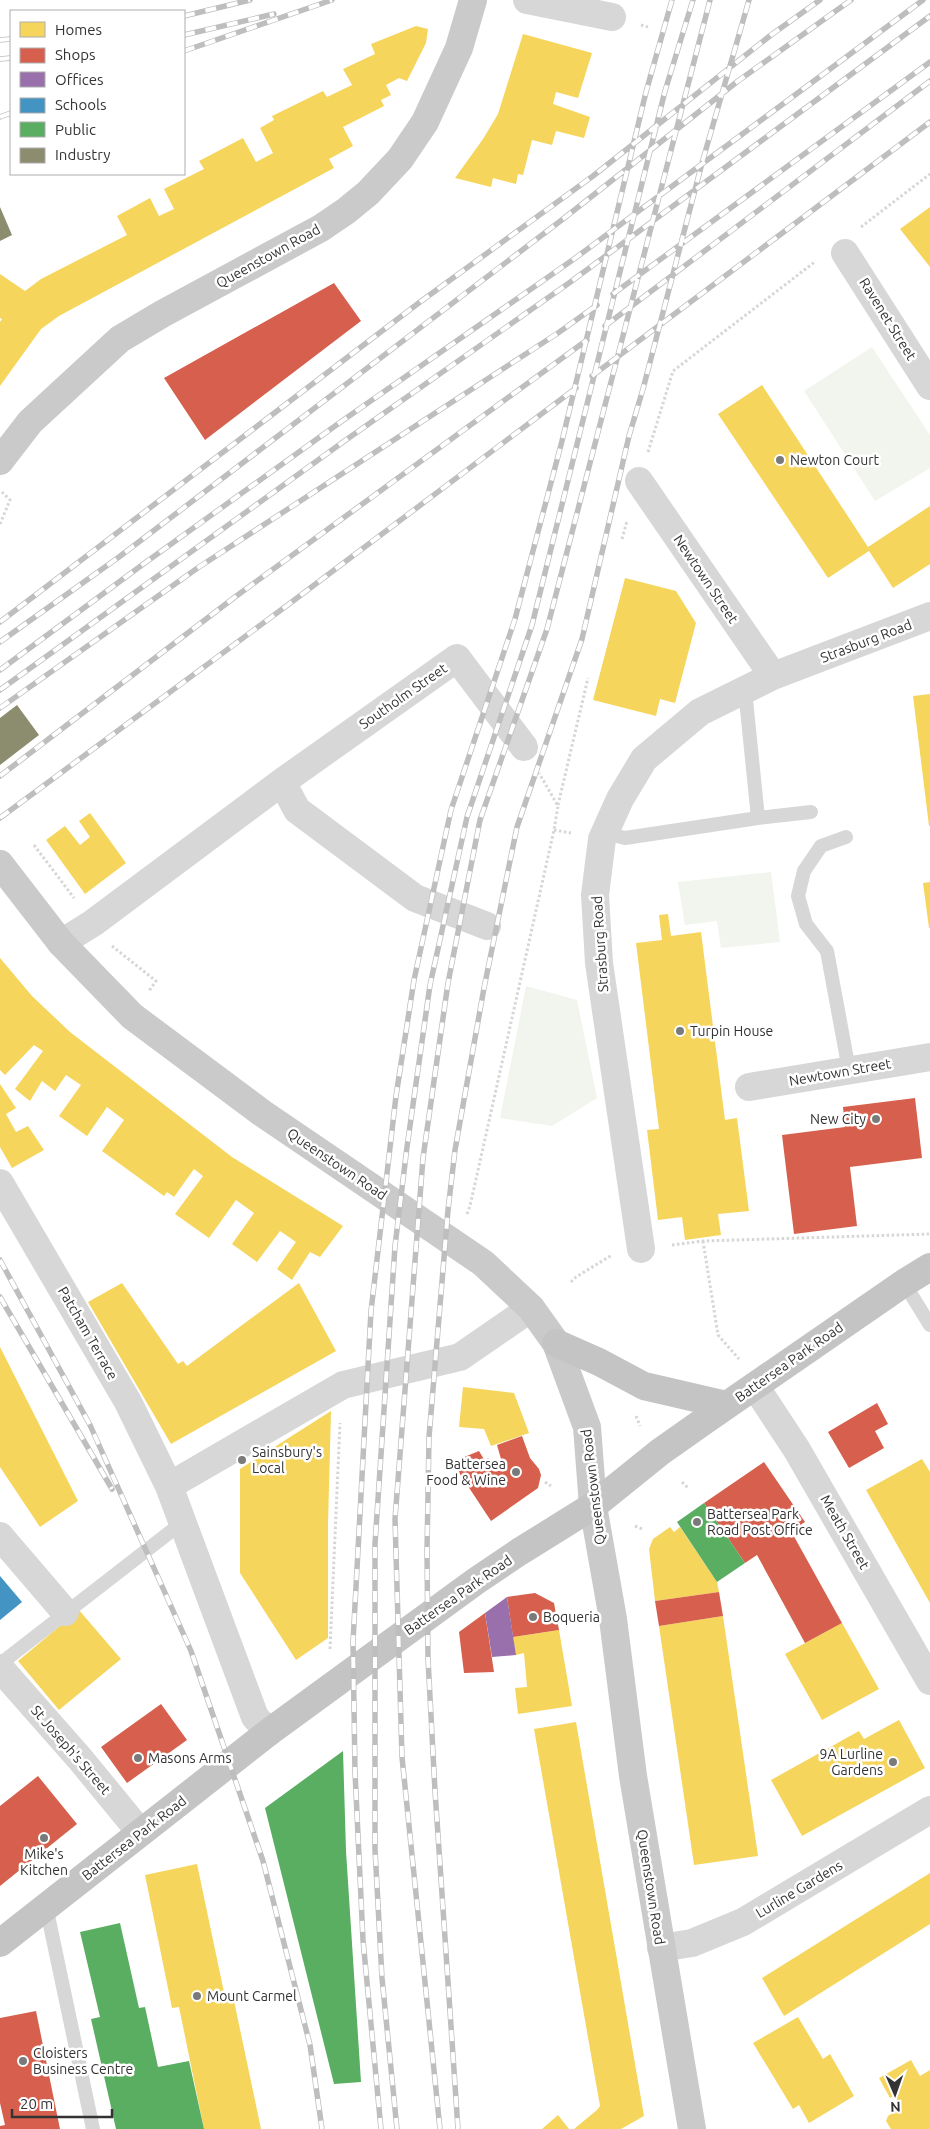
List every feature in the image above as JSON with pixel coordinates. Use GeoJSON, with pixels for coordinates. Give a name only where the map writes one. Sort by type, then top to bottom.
{"type":"FeatureCollection","features":[{"type":"Feature","properties":{"kind":"highway","name":"Battersea Park Road"},"geometry":{"type":"LineString","coordinates":[[0,1943],[269,1732],[476,1581],[593,1506],[660,1452],[726,1405],[930,1267]]}},
{"type":"Feature","properties":{"kind":"highway"},"geometry":{"type":"LineString","coordinates":[[556,1343],[599,1362],[644,1386],[726,1405]]}},
{"type":"Feature","properties":{"kind":"main road","name":"Queenstown Road"},"geometry":{"type":"LineString","coordinates":[[0,461],[30,422],[75,378],[120,339],[162,314],[321,228],[368,193],[400,159],[425,122],[459,48],[473,0]]}},
{"type":"Feature","properties":{"kind":"main road","name":"Queenstown Road"},"geometry":{"type":"LineString","coordinates":[[0,864],[61,943],[90,975],[146,1028],[262,1113],[484,1263],[531,1308],[556,1343],[587,1428],[593,1506],[610,1602],[633,1776],[693,2129]]}},
{"type":"Feature","properties":{"kind":"street"},"geometry":{"type":"LineString","coordinates":[[528,0],[612,17]]}},
{"type":"Feature","properties":{"kind":"street","name":"Ravenet Street"},"geometry":{"type":"LineString","coordinates":[[851,242],[930,386]]}},
{"type":"Feature","properties":{"kind":"street","name":"Newtown Street"},"geometry":{"type":"LineString","coordinates":[[639,481],[773,676]]}},
{"type":"Feature","properties":{"kind":"street","name":"Strasburg Road"},"geometry":{"type":"LineString","coordinates":[[641,1249],[599,963],[594,895],[602,839],[620,799],[644,759],[700,712],[773,676],[930,616]]}},
{"type":"Feature","properties":{"kind":"street","name":"Southolm Street"},"geometry":{"type":"LineString","coordinates":[[61,943],[94,923],[282,782],[457,658],[524,747]]}},
{"type":"Feature","properties":{"kind":"street"},"geometry":{"type":"LineString","coordinates":[[282,782],[297,810],[415,898],[487,926]]}},
{"type":"Feature","properties":{"kind":"street","name":"Newtown Street"},"geometry":{"type":"LineString","coordinates":[[749,1087],[930,1057]]}},
{"type":"Feature","properties":{"kind":"street","name":"Patcham Terrace"},"geometry":{"type":"LineString","coordinates":[[0,1183],[128,1402],[169,1486],[255,1717],[269,1732]]}},
{"type":"Feature","properties":{"kind":"street"},"geometry":{"type":"LineString","coordinates":[[169,1486],[343,1385],[460,1357],[531,1308]]}},
{"type":"Feature","properties":{"kind":"street","name":"Meath Street"},"geometry":{"type":"LineString","coordinates":[[758,1383],[930,1681]]}},
{"type":"Feature","properties":{"kind":"street"},"geometry":{"type":"LineString","coordinates":[[0,1536],[65,1612]]}},
{"type":"Feature","properties":{"kind":"street","name":"St Joseph's Street"},"geometry":{"type":"LineString","coordinates":[[0,1668],[140,1832]]}},
{"type":"Feature","properties":{"kind":"street","name":"Lurline Gardens"},"geometry":{"type":"LineString","coordinates":[[661,1948],[692,1944],[743,1922],[930,1810]]}},
{"type":"Feature","properties":{"kind":"lane"},"geometry":{"type":"LineString","coordinates":[[745,690],[758,818]]}},
{"type":"Feature","properties":{"kind":"lane"},"geometry":{"type":"LineString","coordinates":[[605,833],[625,838],[811,812]]}},
{"type":"Feature","properties":{"kind":"lane"},"geometry":{"type":"LineString","coordinates":[[846,837],[820,846],[804,871],[798,896],[806,924],[827,951],[849,1070]]}},
{"type":"Feature","properties":{"kind":"lane"},"geometry":{"type":"LineString","coordinates":[[904,1283],[930,1325]]}},
{"type":"Feature","properties":{"kind":"lane"},"geometry":{"type":"LineString","coordinates":[[0,1664],[183,1522]]}},
{"type":"Feature","properties":{"kind":"lane"},"geometry":{"type":"LineString","coordinates":[[46,1906],[93,2129]]}},
{"type":"Feature","properties":{"kind":"path"},"geometry":{"type":"LineString","coordinates":[[851,242],[930,174]]}},
{"type":"Feature","properties":{"kind":"path"},"geometry":{"type":"LineString","coordinates":[[622,539],[673,371],[818,260]]}},
{"type":"Feature","properties":{"kind":"path"},"geometry":{"type":"LineString","coordinates":[[0,489],[10,500],[0,524]]}},
{"type":"Feature","properties":{"kind":"path"},"geometry":{"type":"LineString","coordinates":[[464,1221],[470,1206],[588,678]]}},
{"type":"Feature","properties":{"kind":"path"},"geometry":{"type":"LineString","coordinates":[[524,747],[558,806]]}},
{"type":"Feature","properties":{"kind":"path"},"geometry":{"type":"LineString","coordinates":[[34,845],[79,904]]}},
{"type":"Feature","properties":{"kind":"path"},"geometry":{"type":"LineString","coordinates":[[107,942],[156,981]]}},
{"type":"Feature","properties":{"kind":"path"},"geometry":{"type":"LineString","coordinates":[[571,1282],[576,1277],[618,1252],[703,1241],[930,1234]]}},
{"type":"Feature","properties":{"kind":"path"},"geometry":{"type":"LineString","coordinates":[[703,1241],[718,1335],[758,1383]]}},
{"type":"Feature","properties":{"kind":"path"},"geometry":{"type":"LineString","coordinates":[[331,1616],[340,1416]]}},
{"type":"Feature","properties":{"kind":"path"},"geometry":{"type":"LineString","coordinates":[[545,1482],[552,1486]]}},
{"type":"Feature","properties":{"kind":"path"},"geometry":{"type":"LineString","coordinates":[[682,1482],[688,1488]]}},
{"type":"Feature","properties":{"kind":"path"},"geometry":{"type":"LineString","coordinates":[[635,1526],[642,1529]]}},
{"type":"Feature","properties":{"kind":"shaded area"},"geometry":{"type":"Polygon","coordinates":[[[872,347],[930,435],[930,468],[875,501],[804,391],[872,347]]]}},
{"type":"Feature","properties":{"kind":"shaded area"},"geometry":{"type":"Polygon","coordinates":[[[771,872],[780,942],[721,948],[717,921],[685,925],[678,882],[771,872]]]}},
{"type":"Feature","properties":{"kind":"shaded area"},"geometry":{"type":"Polygon","coordinates":[[[526,986],[577,1000],[597,1098],[552,1126],[500,1118],[526,986]]]}},
{"type":"Feature","properties":{"kind":"building: Homes"},"geometry":{"type":"Polygon","coordinates":[[[416,26],[428,29],[426,43],[407,81],[399,78],[386,85],[391,95],[381,100],[384,106],[343,127],[353,146],[329,159],[334,168],[59,316],[41,329],[0,386],[0,322],[2,319],[0,318],[0,274],[25,291],[41,279],[127,235],[117,216],[150,198],[159,216],[174,209],[164,189],[204,169],[199,161],[243,138],[256,162],[273,153],[260,128],[274,120],[272,116],[323,91],[327,97],[352,85],[343,69],[375,54],[371,44],[416,26]]]}},
{"type":"Feature","properties":{"kind":"building: Homes"},"geometry":{"type":"Polygon","coordinates":[[[523,34],[592,53],[578,98],[556,92],[553,104],[590,117],[584,138],[556,131],[552,145],[532,140],[523,175],[518,174],[516,184],[493,178],[491,187],[455,178],[498,114],[523,34]]]}},
{"type":"Feature","properties":{"kind":"building: Homes"},"geometry":{"type":"Polygon","coordinates":[[[930,207],[930,267],[900,229],[930,207]]]}},
{"type":"Feature","properties":{"kind":"building: Homes","name":"Newton Court"},"geometry":{"type":"Polygon","coordinates":[[[762,385],[868,547],[930,506],[930,564],[893,588],[869,551],[828,578],[718,414],[762,385]]]}},
{"type":"Feature","properties":{"kind":"building: Homes"},"geometry":{"type":"Polygon","coordinates":[[[625,578],[676,591],[696,623],[675,703],[660,699],[656,716],[593,700],[625,578]]]}},
{"type":"Feature","properties":{"kind":"building: Homes"},"geometry":{"type":"Polygon","coordinates":[[[930,694],[930,826],[929,826],[913,696],[930,694]]]}},
{"type":"Feature","properties":{"kind":"building: Homes"},"geometry":{"type":"Polygon","coordinates":[[[90,813],[126,863],[85,894],[46,840],[65,826],[80,845],[90,837],[79,821],[90,813]]]}},
{"type":"Feature","properties":{"kind":"building: Homes"},"geometry":{"type":"Polygon","coordinates":[[[930,882],[930,928],[929,928],[923,883],[930,882]]]}},
{"type":"Feature","properties":{"kind":"building: Homes","name":"Turpin House"},"geometry":{"type":"Polygon","coordinates":[[[668,914],[671,936],[701,932],[725,1120],[737,1118],[749,1211],[718,1214],[721,1235],[685,1240],[682,1217],[658,1220],[647,1130],[659,1129],[636,943],[662,940],[659,915],[668,914]]]}},
{"type":"Feature","properties":{"kind":"building: Homes"},"geometry":{"type":"Polygon","coordinates":[[[0,958],[32,996],[70,1032],[232,1157],[343,1226],[320,1257],[310,1252],[292,1280],[277,1269],[296,1242],[280,1231],[257,1262],[232,1244],[254,1213],[236,1200],[209,1238],[175,1214],[203,1176],[194,1169],[174,1197],[167,1192],[164,1196],[102,1151],[124,1120],[107,1107],[87,1136],[59,1116],[81,1085],[66,1075],[55,1091],[42,1081],[30,1101],[15,1089],[43,1051],[34,1045],[5,1075],[0,1070],[0,958]]]}},
{"type":"Feature","properties":{"kind":"building: Homes"},"geometry":{"type":"Polygon","coordinates":[[[0,1084],[16,1108],[6,1114],[16,1132],[28,1126],[44,1150],[12,1168],[0,1147],[0,1084]]]}},
{"type":"Feature","properties":{"kind":"building: Homes"},"geometry":{"type":"Polygon","coordinates":[[[122,1283],[178,1364],[183,1361],[187,1366],[299,1283],[336,1351],[171,1444],[88,1302],[122,1283]]]}},
{"type":"Feature","properties":{"kind":"building: Homes"},"geometry":{"type":"Polygon","coordinates":[[[0,1347],[78,1501],[40,1527],[0,1467],[0,1347]]]}},
{"type":"Feature","properties":{"kind":"building: Homes"},"geometry":{"type":"Polygon","coordinates":[[[463,1387],[514,1393],[529,1433],[491,1446],[484,1429],[459,1427],[463,1387]]]}},
{"type":"Feature","properties":{"kind":"building: Homes"},"geometry":{"type":"Polygon","coordinates":[[[331,1411],[328,1524],[328,1638],[296,1660],[240,1573],[240,1469],[331,1411]]]}},
{"type":"Feature","properties":{"kind":"building: Homes"},"geometry":{"type":"Polygon","coordinates":[[[922,1459],[930,1472],[930,1603],[866,1490],[922,1459]]]}},
{"type":"Feature","properties":{"kind":"building: Homes"},"geometry":{"type":"Polygon","coordinates":[[[670,1527],[674,1532],[680,1527],[717,1582],[719,1592],[655,1601],[649,1549],[653,1539],[670,1527]]]}},
{"type":"Feature","properties":{"kind":"building: Homes"},"geometry":{"type":"Polygon","coordinates":[[[79,1610],[121,1659],[59,1710],[18,1661],[79,1610]]]}},
{"type":"Feature","properties":{"kind":"building: Homes"},"geometry":{"type":"Polygon","coordinates":[[[723,1616],[758,1856],[694,1865],[659,1626],[723,1616]]]}},
{"type":"Feature","properties":{"kind":"building: Homes"},"geometry":{"type":"Polygon","coordinates":[[[842,1623],[879,1689],[822,1720],[785,1654],[842,1623]]]}},
{"type":"Feature","properties":{"kind":"building: Homes"},"geometry":{"type":"Polygon","coordinates":[[[559,1630],[572,1706],[518,1714],[515,1688],[527,1687],[524,1653],[516,1655],[513,1637],[559,1630]]]}},
{"type":"Feature","properties":{"kind":"building: Homes"},"geometry":{"type":"Polygon","coordinates":[[[899,1720],[925,1768],[802,1836],[771,1780],[859,1731],[864,1739],[899,1720]]]}},
{"type":"Feature","properties":{"kind":"building: Homes"},"geometry":{"type":"Polygon","coordinates":[[[576,1722],[644,2116],[621,2129],[574,2129],[600,2106],[534,1729],[576,1722]]]}},
{"type":"Feature","properties":{"kind":"building: Homes","name":"Mount Carmel"},"geometry":{"type":"Polygon","coordinates":[[[197,1864],[225,1997],[233,1996],[261,2129],[204,2129],[179,2007],[172,2008],[145,1875],[197,1864]]]}},
{"type":"Feature","properties":{"kind":"building: Homes"},"geometry":{"type":"Polygon","coordinates":[[[930,1873],[930,1924],[784,2016],[762,1978],[930,1873]]]}},
{"type":"Feature","properties":{"kind":"building: Homes"},"geometry":{"type":"Polygon","coordinates":[[[798,2017],[823,2059],[830,2054],[854,2096],[809,2123],[799,2105],[793,2109],[753,2043],[798,2017]]]}},
{"type":"Feature","properties":{"kind":"building: Homes"},"geometry":{"type":"Polygon","coordinates":[[[911,2060],[920,2076],[930,2070],[930,2129],[891,2129],[886,2121],[888,2116],[900,2108],[894,2096],[890,2098],[879,2078],[911,2060]]]}},
{"type":"Feature","properties":{"kind":"building: Homes"},"geometry":{"type":"Polygon","coordinates":[[[558,2115],[569,2129],[542,2129],[558,2115]]]}},
{"type":"Feature","properties":{"kind":"building: Shops"},"geometry":{"type":"Polygon","coordinates":[[[334,283],[361,321],[205,440],[164,378],[334,283]]]}},
{"type":"Feature","properties":{"kind":"building: Shops"},"geometry":{"type":"Polygon","coordinates":[[[915,1098],[922,1158],[850,1167],[857,1226],[794,1234],[782,1135],[845,1127],[843,1107],[915,1098]]]}},
{"type":"Feature","properties":{"kind":"building: Shops"},"geometry":{"type":"Polygon","coordinates":[[[877,1403],[888,1424],[875,1431],[884,1448],[849,1468],[828,1432],[877,1403]]]}},
{"type":"Feature","properties":{"kind":"building: Shops"},"geometry":{"type":"Polygon","coordinates":[[[522,1436],[530,1458],[539,1469],[541,1475],[538,1488],[491,1521],[452,1462],[479,1451],[485,1461],[488,1458],[494,1464],[501,1459],[497,1445],[522,1436]]]}},
{"type":"Feature","properties":{"kind":"building: Shops"},"geometry":{"type":"Polygon","coordinates":[[[764,1462],[805,1522],[791,1531],[842,1623],[805,1643],[757,1555],[745,1563],[704,1503],[764,1462]]]}},
{"type":"Feature","properties":{"kind":"building: Shops"},"geometry":{"type":"Polygon","coordinates":[[[719,1592],[723,1616],[659,1626],[655,1601],[719,1592]]]}},
{"type":"Feature","properties":{"kind":"building: Shops","name":"Boqueria"},"geometry":{"type":"Polygon","coordinates":[[[535,1593],[554,1603],[559,1630],[513,1637],[507,1597],[535,1593]]]}},
{"type":"Feature","properties":{"kind":"building: Shops"},"geometry":{"type":"Polygon","coordinates":[[[485,1613],[494,1672],[464,1673],[459,1632],[485,1613]]]}},
{"type":"Feature","properties":{"kind":"building: Shops"},"geometry":{"type":"Polygon","coordinates":[[[161,1704],[187,1740],[127,1783],[101,1747],[161,1704]]]}},
{"type":"Feature","properties":{"kind":"building: Shops"},"geometry":{"type":"Polygon","coordinates":[[[38,1776],[77,1824],[0,1886],[0,1806],[38,1776]]]}},
{"type":"Feature","properties":{"kind":"building: Shops","name":"Cloisters Business Centre"},"geometry":{"type":"Polygon","coordinates":[[[36,2011],[60,2129],[0,2129],[0,2126],[5,2125],[0,2103],[0,2018],[36,2011]]]}},
{"type":"Feature","properties":{"kind":"building: Offices"},"geometry":{"type":"Polygon","coordinates":[[[507,1597],[516,1655],[492,1657],[485,1613],[507,1597]]]}},
{"type":"Feature","properties":{"kind":"building: Schools"},"geometry":{"type":"Polygon","coordinates":[[[0,1576],[22,1602],[0,1620],[0,1576]]]}},
{"type":"Feature","properties":{"kind":"building: Public"},"geometry":{"type":"Polygon","coordinates":[[[704,1503],[745,1563],[717,1582],[677,1522],[704,1503]]]}},
{"type":"Feature","properties":{"kind":"building: Public"},"geometry":{"type":"Polygon","coordinates":[[[343,1751],[346,1851],[361,2082],[334,2084],[265,1808],[343,1751]]]}},
{"type":"Feature","properties":{"kind":"building: Public"},"geometry":{"type":"Polygon","coordinates":[[[120,1923],[139,2008],[145,2007],[158,2067],[189,2061],[204,2129],[116,2129],[91,2019],[100,2017],[80,1932],[120,1923]]]}},
{"type":"Feature","properties":{"kind":"building: Industry"},"geometry":{"type":"Polygon","coordinates":[[[0,207],[12,235],[0,241],[0,207]]]}},
{"type":"Feature","properties":{"kind":"building: Industry"},"geometry":{"type":"Polygon","coordinates":[[[17,705],[39,735],[0,765],[0,718],[17,705]]]}},
{"type":"Feature","properties":{"kind":"railway"},"geometry":{"type":"LineString","coordinates":[[185,16],[250,0]]}},
{"type":"Feature","properties":{"kind":"railway"},"geometry":{"type":"LineString","coordinates":[[185,51],[332,0]]}},
{"type":"Feature","properties":{"kind":"railway"},"geometry":{"type":"LineString","coordinates":[[381,2129],[363,1940],[355,1772],[353,1642],[371,1311],[396,1096],[414,980],[451,810],[515,619],[562,441],[646,92],[672,0]]}},
{"type":"Feature","properties":{"kind":"railway"},"geometry":{"type":"LineString","coordinates":[[397,2129],[382,1978],[375,1849],[375,1544],[395,1246],[407,1147],[430,985],[467,817],[532,625],[665,91],[693,0]]}},
{"type":"Feature","properties":{"kind":"railway"},"geometry":{"type":"LineString","coordinates":[[440,2129],[402,1757],[395,1519],[423,1158],[448,983],[480,820],[547,629],[710,0]]}},
{"type":"Feature","properties":{"kind":"railway"},"geometry":{"type":"LineString","coordinates":[[458,2129],[435,1791],[428,1659],[427,1551],[429,1437],[448,1210],[455,1150],[484,988],[517,827],[582,639],[629,436],[702,163],[749,0]]}},
{"type":"Feature","properties":{"kind":"railway"},"geometry":{"type":"LineString","coordinates":[[0,622],[420,302],[593,176],[771,35],[820,0]]}},
{"type":"Feature","properties":{"kind":"railway"},"geometry":{"type":"LineString","coordinates":[[0,642],[119,557],[563,219],[738,81],[851,0]]}},
{"type":"Feature","properties":{"kind":"railway"},"geometry":{"type":"LineString","coordinates":[[0,670],[342,421],[574,259],[923,0]]}},
{"type":"Feature","properties":{"kind":"railway"},"geometry":{"type":"LineString","coordinates":[[185,35],[274,14]]}},
{"type":"Feature","properties":{"kind":"railway"},"geometry":{"type":"LineString","coordinates":[[0,690],[343,442],[569,283],[930,16]]}},
{"type":"Feature","properties":{"kind":"railway"},"geometry":{"type":"LineString","coordinates":[[0,40],[10,39]]}},
{"type":"Feature","properties":{"kind":"railway"},"geometry":{"type":"LineString","coordinates":[[0,59],[10,58]]}},
{"type":"Feature","properties":{"kind":"railway"},"geometry":{"type":"LineString","coordinates":[[613,294],[930,62]]}},
{"type":"Feature","properties":{"kind":"railway"},"geometry":{"type":"LineString","coordinates":[[605,326],[930,81]]}},
{"type":"Feature","properties":{"kind":"railway"},"geometry":{"type":"LineString","coordinates":[[0,117],[10,113]]}},
{"type":"Feature","properties":{"kind":"railway"},"geometry":{"type":"LineString","coordinates":[[592,376],[930,122]]}},
{"type":"Feature","properties":{"kind":"railway"},"geometry":{"type":"LineString","coordinates":[[0,708],[199,567],[558,333],[597,305]]}},
{"type":"Feature","properties":{"kind":"railway"},"geometry":{"type":"LineString","coordinates":[[0,776],[235,597],[587,340]]}},
{"type":"Feature","properties":{"kind":"railway"},"geometry":{"type":"LineString","coordinates":[[0,818],[576,388]]}},
{"type":"Feature","properties":{"kind":"railway"},"geometry":{"type":"LineString","coordinates":[[0,1260],[90,1425],[191,1651],[263,1861],[310,2045],[322,2129]]}},
{"type":"Feature","properties":{"kind":"railway"},"geometry":{"type":"LineString","coordinates":[[0,1297],[112,1489]]}},
{"type":"Feature","properties":{"kind":"place","name":"Newton Court"},"geometry":{"type":"Point","coordinates":[780,460]}},
{"type":"Feature","properties":{"kind":"place","name":"Turpin House"},"geometry":{"type":"Point","coordinates":[680,1031]}},
{"type":"Feature","properties":{"kind":"place","name":"New City"},"geometry":{"type":"Point","coordinates":[876,1119]}},
{"type":"Feature","properties":{"kind":"place","name":"Sainsbury's Local"},"geometry":{"type":"Point","coordinates":[242,1460]}},
{"type":"Feature","properties":{"kind":"place","name":"Battersea Food & Wine"},"geometry":{"type":"Point","coordinates":[516,1472]}},
{"type":"Feature","properties":{"kind":"place","name":"Battersea Park Road Post Office"},"geometry":{"type":"Point","coordinates":[697,1522]}},
{"type":"Feature","properties":{"kind":"place","name":"Boqueria"},"geometry":{"type":"Point","coordinates":[533,1617]}},
{"type":"Feature","properties":{"kind":"place","name":"Masons Arms"},"geometry":{"type":"Point","coordinates":[138,1758]}},
{"type":"Feature","properties":{"kind":"place","name":"9A Lurline Gardens"},"geometry":{"type":"Point","coordinates":[893,1762]}},
{"type":"Feature","properties":{"kind":"place","name":"Mike's Kitchen"},"geometry":{"type":"Point","coordinates":[44,1838]}},
{"type":"Feature","properties":{"kind":"place","name":"Mount Carmel"},"geometry":{"type":"Point","coordinates":[197,1996]}},
{"type":"Feature","properties":{"kind":"place","name":"Cloisters Business Centre"},"geometry":{"type":"Point","coordinates":[23,2061]}}]}
